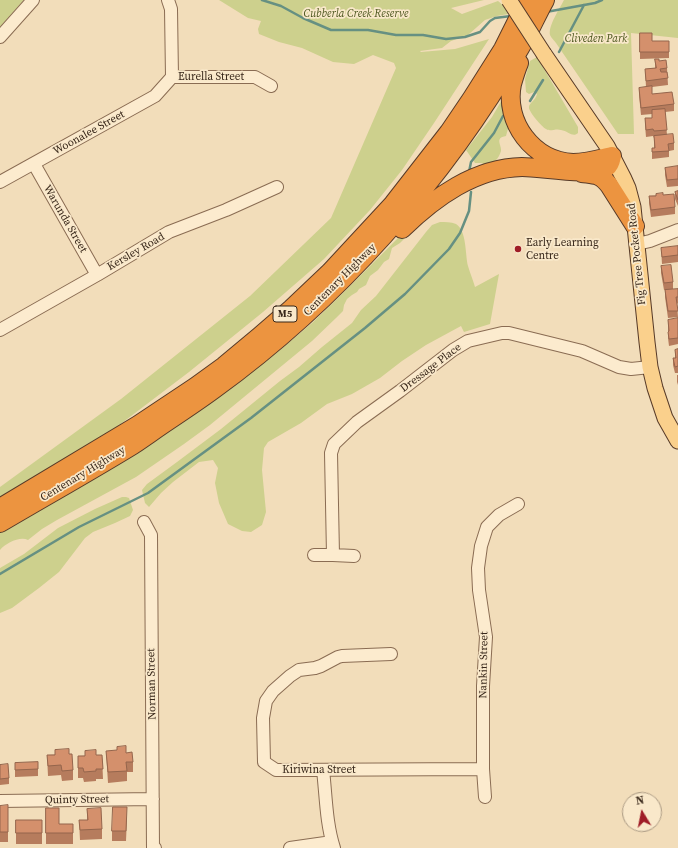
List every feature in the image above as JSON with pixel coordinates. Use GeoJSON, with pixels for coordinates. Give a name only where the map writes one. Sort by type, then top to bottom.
{"type":"FeatureCollection","features":[{"type":"Feature","properties":{"kind":"highway","name":"Centenary Highway"},"geometry":{"type":"LineString","coordinates":[[0,523],[135,444],[213,390],[250,362],[316,306],[370,251],[411,204],[446,160],[494,92],[521,47],[526,20],[534,0]]}},
{"type":"Feature","properties":{"kind":"highway","name":"Centenary Highway"},"geometry":{"type":"LineString","coordinates":[[0,508],[138,425],[195,387],[224,366],[292,309],[330,272],[393,204],[444,138],[490,71],[503,49],[526,20]]}},
{"type":"Feature","properties":{"kind":"highway"},"geometry":{"type":"LineString","coordinates":[[521,47],[520,62],[512,84],[511,99],[518,129],[526,140],[544,154],[566,162],[580,163],[612,156],[611,162],[605,168],[587,171],[572,171]]}},
{"type":"Feature","properties":{"kind":"highway"},"geometry":{"type":"LineString","coordinates":[[370,251],[389,242],[431,203],[458,185],[478,176],[497,170],[514,168],[534,167],[572,171],[596,175],[604,179],[609,185],[636,235]]}},
{"type":"Feature","properties":{"kind":"main road","name":"Fig Tree Pocket Road"},"geometry":{"type":"LineString","coordinates":[[508,0],[607,146],[628,188],[633,207],[650,367],[665,418],[678,441]]}},
{"type":"Feature","properties":{"kind":"street"},"geometry":{"type":"LineString","coordinates":[[0,37],[33,0]]}},
{"type":"Feature","properties":{"kind":"street"},"geometry":{"type":"LineString","coordinates":[[168,0],[171,9],[172,77]]}},
{"type":"Feature","properties":{"kind":"street","name":"Eurella Street"},"geometry":{"type":"LineString","coordinates":[[172,77],[255,77],[271,86]]}},
{"type":"Feature","properties":{"kind":"street","name":"Woonalee Street"},"geometry":{"type":"LineString","coordinates":[[0,182],[155,96],[172,77]]}},
{"type":"Feature","properties":{"kind":"street","name":"Warunda Street"},"geometry":{"type":"LineString","coordinates":[[34,164],[97,275]]}},
{"type":"Feature","properties":{"kind":"street","name":"Kersley Road"},"geometry":{"type":"LineString","coordinates":[[0,330],[169,232],[226,210],[277,187]]}},
{"type":"Feature","properties":{"kind":"street"},"geometry":{"type":"LineString","coordinates":[[636,235],[650,241],[678,230]]}},
{"type":"Feature","properties":{"kind":"street","name":"Dressage Place"},"geometry":{"type":"LineString","coordinates":[[333,555],[331,452],[334,444],[357,422],[464,343],[502,333],[509,333],[582,351],[619,367],[631,369],[650,367]]}},
{"type":"Feature","properties":{"kind":"street","name":"Nankin Street"},"geometry":{"type":"LineString","coordinates":[[484,797],[483,686],[486,637],[479,590],[478,568],[481,546],[487,527],[499,515],[518,504]]}},
{"type":"Feature","properties":{"kind":"street","name":"Norman Street"},"geometry":{"type":"LineString","coordinates":[[144,522],[151,535],[154,848]]}},
{"type":"Feature","properties":{"kind":"street"},"geometry":{"type":"LineString","coordinates":[[314,555],[354,556]]}},
{"type":"Feature","properties":{"kind":"street","name":"Kiriwina Street"},"geometry":{"type":"LineString","coordinates":[[391,654],[346,655],[338,657],[315,668],[299,670],[290,676],[266,701],[263,718],[264,762],[276,770],[483,769]]}},
{"type":"Feature","properties":{"kind":"street"},"geometry":{"type":"LineString","coordinates":[[290,848],[333,845],[327,815],[323,770]]}},
{"type":"Feature","properties":{"kind":"street","name":"Quinty Street"},"geometry":{"type":"LineString","coordinates":[[0,801],[153,799]]}},
{"type":"Feature","properties":{"kind":"green space"},"geometry":{"type":"Polygon","coordinates":[[[0,0],[24,0],[0,27],[0,0]]]}},
{"type":"Feature","properties":{"kind":"green space","name":"Cubberla Creek Reserve"},"geometry":{"type":"Polygon","coordinates":[[[219,0],[484,0],[451,8],[462,14],[498,1],[504,6],[508,14],[485,20],[468,35],[451,41],[442,48],[420,51],[455,49],[489,39],[402,170],[370,210],[324,259],[263,312],[189,372],[114,429],[0,502],[0,487],[121,399],[250,296],[331,218],[396,68],[394,63],[373,55],[354,64],[333,62],[302,48],[279,42],[259,34],[258,29],[261,21],[248,18],[219,0]]]}},
{"type":"Feature","properties":{"kind":"green space","name":"Cliveden Park"},"geometry":{"type":"Polygon","coordinates":[[[564,0],[678,0],[678,38],[631,33],[634,134],[618,134],[550,36],[552,22],[564,0]]]}},
{"type":"Feature","properties":{"kind":"green space"},"geometry":{"type":"Polygon","coordinates":[[[537,57],[578,127],[578,133],[572,135],[564,131],[548,130],[544,128],[529,109],[529,106],[537,94],[534,92],[529,94],[526,92],[525,79],[530,61],[537,57]]]}},
{"type":"Feature","properties":{"kind":"green space"},"geometry":{"type":"Polygon","coordinates":[[[503,98],[509,125],[506,136],[500,138],[499,140],[501,149],[500,154],[496,160],[490,164],[475,163],[466,150],[492,117],[503,98]]]}},
{"type":"Feature","properties":{"kind":"green space"},"geometry":{"type":"Polygon","coordinates":[[[440,222],[450,222],[460,227],[464,237],[468,266],[475,287],[499,274],[490,324],[464,332],[461,326],[426,345],[380,378],[352,394],[327,404],[301,423],[268,442],[264,448],[262,470],[266,512],[262,525],[251,532],[242,531],[228,524],[219,503],[215,483],[218,468],[213,460],[199,462],[173,482],[149,507],[145,503],[142,490],[147,484],[221,429],[352,323],[361,310],[376,296],[432,225],[440,222]]]}},
{"type":"Feature","properties":{"kind":"green space"},"geometry":{"type":"Polygon","coordinates":[[[410,226],[408,235],[392,248],[389,259],[370,276],[366,285],[347,299],[343,311],[336,318],[312,341],[210,425],[136,477],[57,520],[28,540],[21,539],[13,541],[0,550],[0,532],[135,451],[234,385],[280,350],[312,323],[410,226]]]}},
{"type":"Feature","properties":{"kind":"green space"},"geometry":{"type":"Polygon","coordinates":[[[122,497],[129,498],[133,510],[130,516],[93,532],[85,538],[59,572],[12,608],[0,613],[0,568],[24,554],[58,528],[122,497]]]}},
{"type":"Feature","properties":{"kind":"building"},"geometry":{"type":"Polygon","coordinates":[[[640,33],[652,33],[652,41],[669,41],[669,52],[640,52],[640,33]]]}},
{"type":"Feature","properties":{"kind":"building"},"geometry":{"type":"Polygon","coordinates":[[[655,59],[659,59],[659,61],[666,60],[667,68],[660,69],[661,72],[667,72],[668,78],[646,81],[645,69],[656,68],[655,59]]]}},
{"type":"Feature","properties":{"kind":"building"},"geometry":{"type":"Polygon","coordinates":[[[652,86],[652,94],[672,92],[674,104],[641,108],[639,88],[652,86]]]}},
{"type":"Feature","properties":{"kind":"building"},"geometry":{"type":"Polygon","coordinates":[[[665,109],[667,130],[646,130],[645,118],[652,118],[652,110],[665,109]]]}},
{"type":"Feature","properties":{"kind":"building"},"geometry":{"type":"Polygon","coordinates":[[[673,134],[674,143],[668,144],[669,151],[652,152],[652,148],[655,148],[654,136],[673,134]]]}},
{"type":"Feature","properties":{"kind":"building"},"geometry":{"type":"Polygon","coordinates":[[[678,166],[678,179],[667,180],[665,168],[678,166]]]}},
{"type":"Feature","properties":{"kind":"building"},"geometry":{"type":"Polygon","coordinates":[[[678,191],[678,200],[675,192],[678,191]]]}},
{"type":"Feature","properties":{"kind":"building"},"geometry":{"type":"Polygon","coordinates":[[[663,193],[663,195],[674,194],[675,207],[651,210],[649,196],[656,196],[656,194],[663,193]]]}},
{"type":"Feature","properties":{"kind":"building"},"geometry":{"type":"Polygon","coordinates":[[[678,246],[678,255],[662,257],[661,248],[678,246]]]}},
{"type":"Feature","properties":{"kind":"building"},"geometry":{"type":"Polygon","coordinates":[[[671,265],[673,282],[664,283],[661,266],[671,265]]]}},
{"type":"Feature","properties":{"kind":"building"},"geometry":{"type":"Polygon","coordinates":[[[678,289],[678,297],[676,297],[678,311],[668,311],[665,290],[678,289]]]}},
{"type":"Feature","properties":{"kind":"building"},"geometry":{"type":"Polygon","coordinates":[[[678,318],[678,338],[669,339],[668,320],[678,318]]]}},
{"type":"Feature","properties":{"kind":"building"},"geometry":{"type":"Polygon","coordinates":[[[678,349],[678,366],[675,367],[673,358],[676,358],[675,350],[678,349]]]}},
{"type":"Feature","properties":{"kind":"building"},"geometry":{"type":"Polygon","coordinates":[[[126,746],[126,753],[132,752],[133,762],[126,762],[127,771],[108,772],[106,751],[117,750],[117,747],[126,746]]]}},
{"type":"Feature","properties":{"kind":"building"},"geometry":{"type":"Polygon","coordinates":[[[69,749],[69,754],[72,754],[73,770],[62,771],[61,765],[48,766],[47,755],[55,755],[55,750],[69,749]]]}},
{"type":"Feature","properties":{"kind":"building"},"geometry":{"type":"Polygon","coordinates":[[[96,750],[96,755],[102,755],[103,769],[84,772],[83,768],[78,768],[78,756],[85,756],[85,751],[96,750]]]}},
{"type":"Feature","properties":{"kind":"building"},"geometry":{"type":"Polygon","coordinates":[[[38,762],[38,769],[15,770],[15,763],[38,762]]]}},
{"type":"Feature","properties":{"kind":"building"},"geometry":{"type":"Polygon","coordinates":[[[8,764],[9,778],[0,779],[0,765],[8,764]]]}},
{"type":"Feature","properties":{"kind":"building"},"geometry":{"type":"Polygon","coordinates":[[[8,805],[8,832],[0,832],[0,806],[8,805]]]}},
{"type":"Feature","properties":{"kind":"building"},"geometry":{"type":"Polygon","coordinates":[[[113,807],[127,807],[126,831],[112,831],[113,807]]]}},
{"type":"Feature","properties":{"kind":"building"},"geometry":{"type":"Polygon","coordinates":[[[46,808],[59,808],[59,824],[73,824],[73,833],[46,833],[46,808]]]}},
{"type":"Feature","properties":{"kind":"building"},"geometry":{"type":"Polygon","coordinates":[[[101,808],[102,829],[80,830],[79,820],[88,820],[87,809],[101,808]]]}},
{"type":"Feature","properties":{"kind":"building"},"geometry":{"type":"Polygon","coordinates":[[[16,820],[42,820],[42,833],[16,833],[16,820]]]}},
{"type":"Feature","properties":{"kind":"waterway"},"geometry":{"type":"LineString","coordinates":[[262,0],[281,6],[303,18],[331,30],[368,30],[396,35],[423,35],[446,39],[465,37],[480,32],[490,21],[495,18],[511,16]]}},
{"type":"Feature","properties":{"kind":"waterway"},"geometry":{"type":"LineString","coordinates":[[546,12],[595,3],[602,0]]}},
{"type":"Feature","properties":{"kind":"waterway"},"geometry":{"type":"LineString","coordinates":[[559,52],[584,5]]}},
{"type":"Feature","properties":{"kind":"waterway"},"geometry":{"type":"LineString","coordinates":[[530,101],[543,80]]}},
{"type":"Feature","properties":{"kind":"waterway"},"geometry":{"type":"LineString","coordinates":[[469,172],[471,162],[494,133],[505,115]]}},
{"type":"Feature","properties":{"kind":"waterway"},"geometry":{"type":"LineString","coordinates":[[0,574],[79,527],[148,493],[251,418],[365,328],[405,294],[449,249],[460,233],[469,211],[471,192]]}},
{"type":"Feature","properties":{"kind":"place","name":"Early Learning Centre"},"geometry":{"type":"Point","coordinates":[518,249]}}]}
